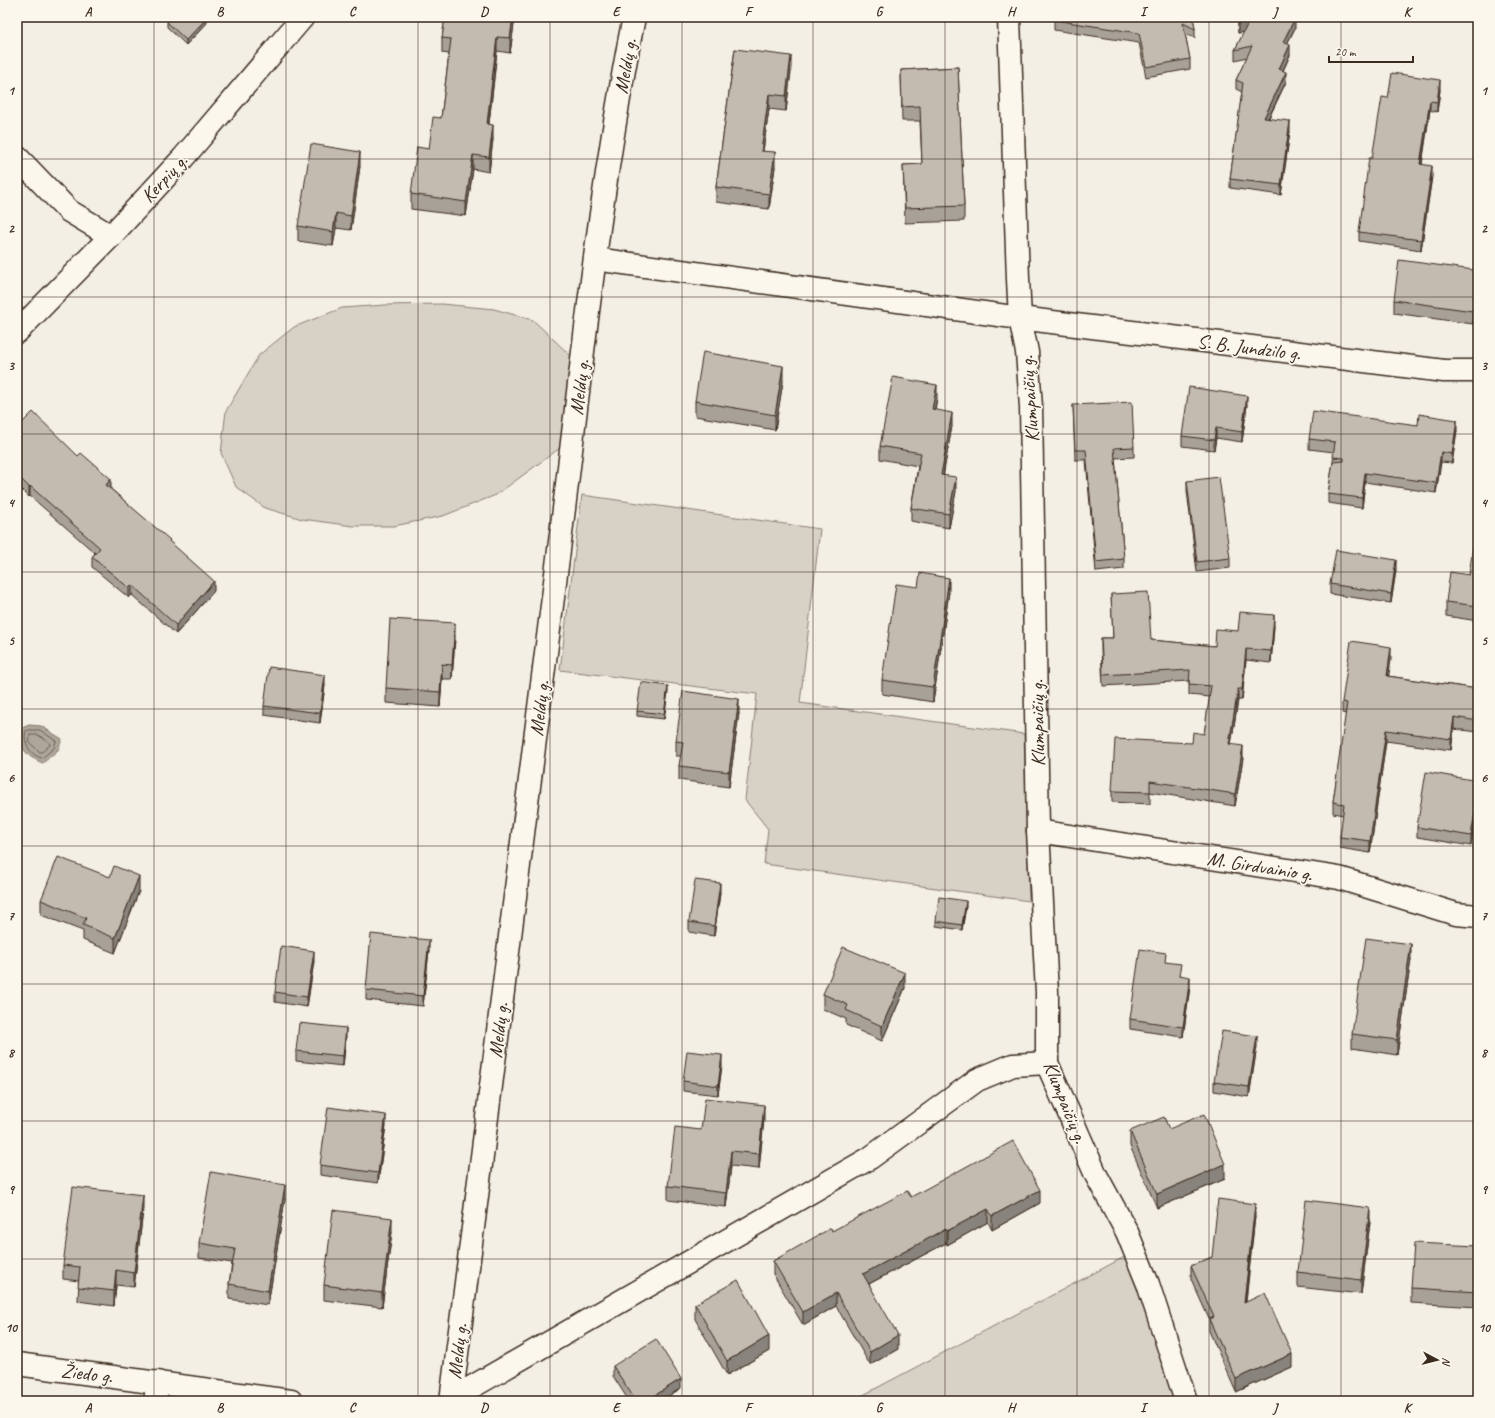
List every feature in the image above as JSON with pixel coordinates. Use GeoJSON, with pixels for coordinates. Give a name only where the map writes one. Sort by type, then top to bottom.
{"type":"FeatureCollection","features":[{"type":"Feature","properties":{"kind":"street","name":"Kerpių g."},"geometry":{"type":"LineString","coordinates":[[17,332],[112,236],[183,158],[304,17]]}},
{"type":"Feature","properties":{"kind":"street","name":"Meldų g."},"geometry":{"type":"LineString","coordinates":[[451,1400],[595,259],[607,172],[634,17]]}},
{"type":"Feature","properties":{"kind":"street","name":"Klumpaičių g."},"geometry":{"type":"LineString","coordinates":[[1008,17],[1020,318],[1027,352],[1031,407],[1038,831],[1047,992],[1047,1062],[1096,1175],[1127,1232],[1148,1284],[1186,1401]]}},
{"type":"Feature","properties":{"kind":"street"},"geometry":{"type":"LineString","coordinates":[[17,157],[68,211],[112,236]]}},
{"type":"Feature","properties":{"kind":"street","name":"S. B. Jundzilo g."},"geometry":{"type":"LineString","coordinates":[[595,259],[1020,318],[1444,371],[1478,371]]}},
{"type":"Feature","properties":{"kind":"street","name":"M. Girdvainio g."},"geometry":{"type":"LineString","coordinates":[[1038,831],[1339,878],[1456,914],[1478,916]]}},
{"type":"Feature","properties":{"kind":"street"},"geometry":{"type":"LineString","coordinates":[[451,1400],[870,1158],[977,1080],[1012,1065],[1047,1062]]}},
{"type":"Feature","properties":{"kind":"street","name":"Žiedo g."},"geometry":{"type":"LineString","coordinates":[[17,1364],[156,1392],[291,1401]]}},
{"type":"Feature","properties":{"kind":"shaded area"},"geometry":{"type":"Polygon","coordinates":[[[442,304],[494,309],[533,320],[572,357],[560,448],[496,495],[443,516],[394,526],[353,526],[302,519],[265,508],[236,487],[221,453],[226,411],[259,355],[294,327],[342,308],[385,305],[442,304]]]}},
{"type":"Feature","properties":{"kind":"shaded area"},"geometry":{"type":"Polygon","coordinates":[[[582,495],[820,529],[800,703],[1024,734],[1029,901],[764,864],[768,829],[745,800],[757,694],[560,670],[582,495]]]}},
{"type":"Feature","properties":{"kind":"shaded area"},"geometry":{"type":"Polygon","coordinates":[[[1130,1254],[1174,1401],[852,1401],[1130,1254]]]}},
{"type":"Feature","properties":{"kind":"water"},"geometry":{"type":"Polygon","coordinates":[[[29,725],[41,726],[62,739],[58,750],[43,763],[32,758],[24,750],[22,745],[22,728],[29,725]]]}},
{"type":"Feature","properties":{"kind":"building"},"geometry":{"type":"Polygon","coordinates":[[[172,17],[207,18],[186,40],[167,22],[172,17]]]}},
{"type":"Feature","properties":{"kind":"building"},"geometry":{"type":"Polygon","coordinates":[[[445,17],[513,17],[510,38],[497,37],[487,124],[493,125],[489,157],[473,155],[466,202],[411,194],[417,147],[429,149],[433,117],[441,118],[451,39],[442,38],[445,17]]]}},
{"type":"Feature","properties":{"kind":"building"},"geometry":{"type":"Polygon","coordinates":[[[1055,17],[1193,17],[1195,29],[1183,23],[1190,59],[1146,67],[1139,33],[1054,20],[1055,17]]]}},
{"type":"Feature","properties":{"kind":"building"},"geometry":{"type":"Polygon","coordinates":[[[1241,17],[1295,18],[1283,42],[1290,45],[1279,69],[1286,72],[1264,118],[1290,121],[1281,185],[1230,179],[1243,83],[1236,80],[1252,46],[1235,50],[1249,21],[1238,23],[1241,17]]]}},
{"type":"Feature","properties":{"kind":"building"},"geometry":{"type":"Polygon","coordinates":[[[735,49],[791,56],[786,96],[769,94],[761,151],[775,152],[769,194],[716,187],[735,49]]]}},
{"type":"Feature","properties":{"kind":"building"},"geometry":{"type":"Polygon","coordinates":[[[958,67],[964,206],[905,208],[903,165],[922,164],[920,106],[902,107],[901,70],[958,67]]]}},
{"type":"Feature","properties":{"kind":"building"},"geometry":{"type":"Polygon","coordinates":[[[1392,73],[1440,80],[1437,102],[1430,101],[1420,164],[1432,166],[1421,240],[1359,232],[1369,158],[1372,158],[1382,97],[1388,98],[1392,73]]]}},
{"type":"Feature","properties":{"kind":"building"},"geometry":{"type":"Polygon","coordinates":[[[311,144],[360,152],[351,216],[336,213],[333,232],[298,226],[311,144]]]}},
{"type":"Feature","properties":{"kind":"building"},"geometry":{"type":"Polygon","coordinates":[[[1476,257],[1478,257],[1478,302],[1475,301],[1473,311],[1394,300],[1399,260],[1474,270],[1476,257]]]}},
{"type":"Feature","properties":{"kind":"building"},"geometry":{"type":"Polygon","coordinates":[[[703,352],[783,366],[775,415],[695,401],[703,352]]]}},
{"type":"Feature","properties":{"kind":"building"},"geometry":{"type":"Polygon","coordinates":[[[893,377],[937,385],[932,409],[952,413],[941,475],[956,477],[949,514],[911,508],[921,453],[880,446],[893,377]]]}},
{"type":"Feature","properties":{"kind":"building"},"geometry":{"type":"Polygon","coordinates":[[[1189,387],[1247,396],[1242,432],[1216,428],[1214,440],[1182,436],[1189,387]]]}},
{"type":"Feature","properties":{"kind":"building"},"geometry":{"type":"Polygon","coordinates":[[[1132,402],[1134,447],[1114,448],[1124,559],[1096,562],[1086,450],[1075,450],[1073,405],[1132,402]]]}},
{"type":"Feature","properties":{"kind":"building"},"geometry":{"type":"Polygon","coordinates":[[[1313,411],[1418,425],[1419,414],[1457,420],[1452,454],[1441,452],[1436,483],[1365,473],[1362,498],[1328,494],[1333,462],[1344,461],[1344,458],[1333,457],[1335,442],[1309,439],[1313,411]]]}},
{"type":"Feature","properties":{"kind":"building"},"geometry":{"type":"Polygon","coordinates":[[[33,412],[78,456],[81,453],[111,479],[106,485],[170,540],[169,541],[214,581],[176,625],[132,585],[129,588],[92,557],[100,548],[17,475],[17,428],[33,412]]]}},
{"type":"Feature","properties":{"kind":"building"},"geometry":{"type":"Polygon","coordinates":[[[1219,477],[1230,558],[1197,562],[1187,481],[1219,477]]]}},
{"type":"Feature","properties":{"kind":"building"},"geometry":{"type":"Polygon","coordinates":[[[1475,533],[1478,533],[1478,606],[1446,602],[1450,572],[1469,575],[1475,533]]]}},
{"type":"Feature","properties":{"kind":"building"},"geometry":{"type":"Polygon","coordinates":[[[1336,550],[1396,560],[1391,594],[1330,584],[1336,550]]]}},
{"type":"Feature","properties":{"kind":"building"},"geometry":{"type":"Polygon","coordinates":[[[920,573],[949,578],[933,687],[882,680],[896,584],[918,587],[920,573]]]}},
{"type":"Feature","properties":{"kind":"building"},"geometry":{"type":"Polygon","coordinates":[[[1148,592],[1151,640],[1215,646],[1216,629],[1238,631],[1240,612],[1274,615],[1271,651],[1246,649],[1242,689],[1238,689],[1229,744],[1243,746],[1235,794],[1150,781],[1150,792],[1112,791],[1115,739],[1192,743],[1193,732],[1204,734],[1211,686],[1189,684],[1190,670],[1103,675],[1101,638],[1113,638],[1111,594],[1148,592]]]}},
{"type":"Feature","properties":{"kind":"building"},"geometry":{"type":"Polygon","coordinates":[[[390,619],[455,623],[452,665],[442,664],[440,692],[386,688],[390,619]]]}},
{"type":"Feature","properties":{"kind":"building"},"geometry":{"type":"Polygon","coordinates":[[[1351,641],[1391,647],[1387,676],[1478,689],[1478,721],[1454,717],[1451,739],[1386,730],[1370,841],[1340,837],[1344,804],[1333,802],[1347,703],[1342,702],[1351,641]]]}},
{"type":"Feature","properties":{"kind":"building"},"geometry":{"type":"Polygon","coordinates":[[[269,667],[325,675],[320,713],[264,706],[269,667]]]}},
{"type":"Feature","properties":{"kind":"building"},"geometry":{"type":"Polygon","coordinates":[[[641,682],[668,686],[664,714],[637,711],[641,682]]]}},
{"type":"Feature","properties":{"kind":"building"},"geometry":{"type":"Polygon","coordinates":[[[683,691],[739,699],[729,772],[679,766],[683,742],[676,741],[683,691]]]}},
{"type":"Feature","properties":{"kind":"building"},"geometry":{"type":"Polygon","coordinates":[[[1426,772],[1478,781],[1478,794],[1471,836],[1417,827],[1426,772]]]}},
{"type":"Feature","properties":{"kind":"building"},"geometry":{"type":"Polygon","coordinates":[[[58,857],[110,877],[114,866],[139,876],[115,938],[83,925],[86,918],[41,900],[58,857]]]}},
{"type":"Feature","properties":{"kind":"building"},"geometry":{"type":"Polygon","coordinates":[[[695,880],[720,883],[714,926],[689,922],[695,880]]]}},
{"type":"Feature","properties":{"kind":"building"},"geometry":{"type":"Polygon","coordinates":[[[939,897],[966,901],[962,925],[936,921],[939,897]]]}},
{"type":"Feature","properties":{"kind":"building"},"geometry":{"type":"Polygon","coordinates":[[[371,934],[429,940],[423,996],[366,990],[371,934]]]}},
{"type":"Feature","properties":{"kind":"building"},"geometry":{"type":"Polygon","coordinates":[[[1366,938],[1411,944],[1397,1040],[1352,1034],[1366,938]]]}},
{"type":"Feature","properties":{"kind":"building"},"geometry":{"type":"Polygon","coordinates":[[[281,946],[314,951],[307,997],[275,992],[281,946]]]}},
{"type":"Feature","properties":{"kind":"building"},"geometry":{"type":"Polygon","coordinates":[[[843,947],[905,973],[882,1026],[846,1010],[848,1005],[823,994],[843,947]]]}},
{"type":"Feature","properties":{"kind":"building"},"geometry":{"type":"Polygon","coordinates":[[[1140,949],[1166,953],[1165,962],[1181,964],[1179,975],[1190,977],[1183,1027],[1130,1019],[1140,949]]]}},
{"type":"Feature","properties":{"kind":"building"},"geometry":{"type":"Polygon","coordinates":[[[299,1023],[346,1028],[343,1056],[296,1051],[299,1023]]]}},
{"type":"Feature","properties":{"kind":"building"},"geometry":{"type":"Polygon","coordinates":[[[1222,1031],[1257,1036],[1249,1087],[1214,1082],[1222,1031]]]}},
{"type":"Feature","properties":{"kind":"building"},"geometry":{"type":"Polygon","coordinates":[[[687,1051],[722,1055],[718,1086],[683,1081],[687,1051]]]}},
{"type":"Feature","properties":{"kind":"building"},"geometry":{"type":"Polygon","coordinates":[[[1478,1083],[1478,1102],[1475,1102],[1478,1083]]]}},
{"type":"Feature","properties":{"kind":"building"},"geometry":{"type":"Polygon","coordinates":[[[705,1098],[764,1105],[759,1154],[731,1151],[726,1193],[668,1186],[675,1127],[701,1130],[705,1098]]]}},
{"type":"Feature","properties":{"kind":"building"},"geometry":{"type":"Polygon","coordinates":[[[328,1107],[386,1115],[378,1173],[320,1165],[328,1107]]]}},
{"type":"Feature","properties":{"kind":"building"},"geometry":{"type":"Polygon","coordinates":[[[1204,1114],[1225,1164],[1157,1194],[1130,1131],[1164,1117],[1169,1129],[1204,1114]]]}},
{"type":"Feature","properties":{"kind":"building"},"geometry":{"type":"Polygon","coordinates":[[[1013,1141],[1040,1190],[992,1216],[988,1209],[947,1231],[946,1229],[863,1274],[898,1335],[870,1352],[836,1293],[803,1312],[773,1261],[831,1228],[832,1231],[907,1191],[911,1197],[1013,1141]]]}},
{"type":"Feature","properties":{"kind":"building"},"geometry":{"type":"Polygon","coordinates":[[[211,1172],[285,1185],[268,1291],[229,1284],[235,1249],[199,1243],[211,1172]]]}},
{"type":"Feature","properties":{"kind":"building"},"geometry":{"type":"Polygon","coordinates":[[[73,1187],[143,1195],[134,1273],[116,1270],[114,1291],[78,1287],[80,1267],[63,1265],[73,1187]]]}},
{"type":"Feature","properties":{"kind":"building"},"geometry":{"type":"Polygon","coordinates":[[[1218,1199],[1255,1204],[1244,1303],[1265,1293],[1292,1354],[1236,1379],[1209,1319],[1214,1317],[1191,1266],[1212,1257],[1218,1199]]]}},
{"type":"Feature","properties":{"kind":"building"},"geometry":{"type":"Polygon","coordinates":[[[1306,1200],[1370,1208],[1361,1280],[1298,1272],[1306,1200]]]}},
{"type":"Feature","properties":{"kind":"building"},"geometry":{"type":"Polygon","coordinates":[[[333,1210],[392,1218],[382,1293],[324,1285],[333,1210]]]}},
{"type":"Feature","properties":{"kind":"building"},"geometry":{"type":"Polygon","coordinates":[[[1414,1243],[1478,1246],[1478,1292],[1411,1288],[1414,1243]]]}},
{"type":"Feature","properties":{"kind":"building"},"geometry":{"type":"Polygon","coordinates":[[[738,1280],[769,1336],[727,1361],[695,1304],[738,1280]]]}},
{"type":"Feature","properties":{"kind":"building"},"geometry":{"type":"Polygon","coordinates":[[[656,1339],[681,1379],[646,1401],[636,1401],[613,1366],[656,1339]]]}}]}
